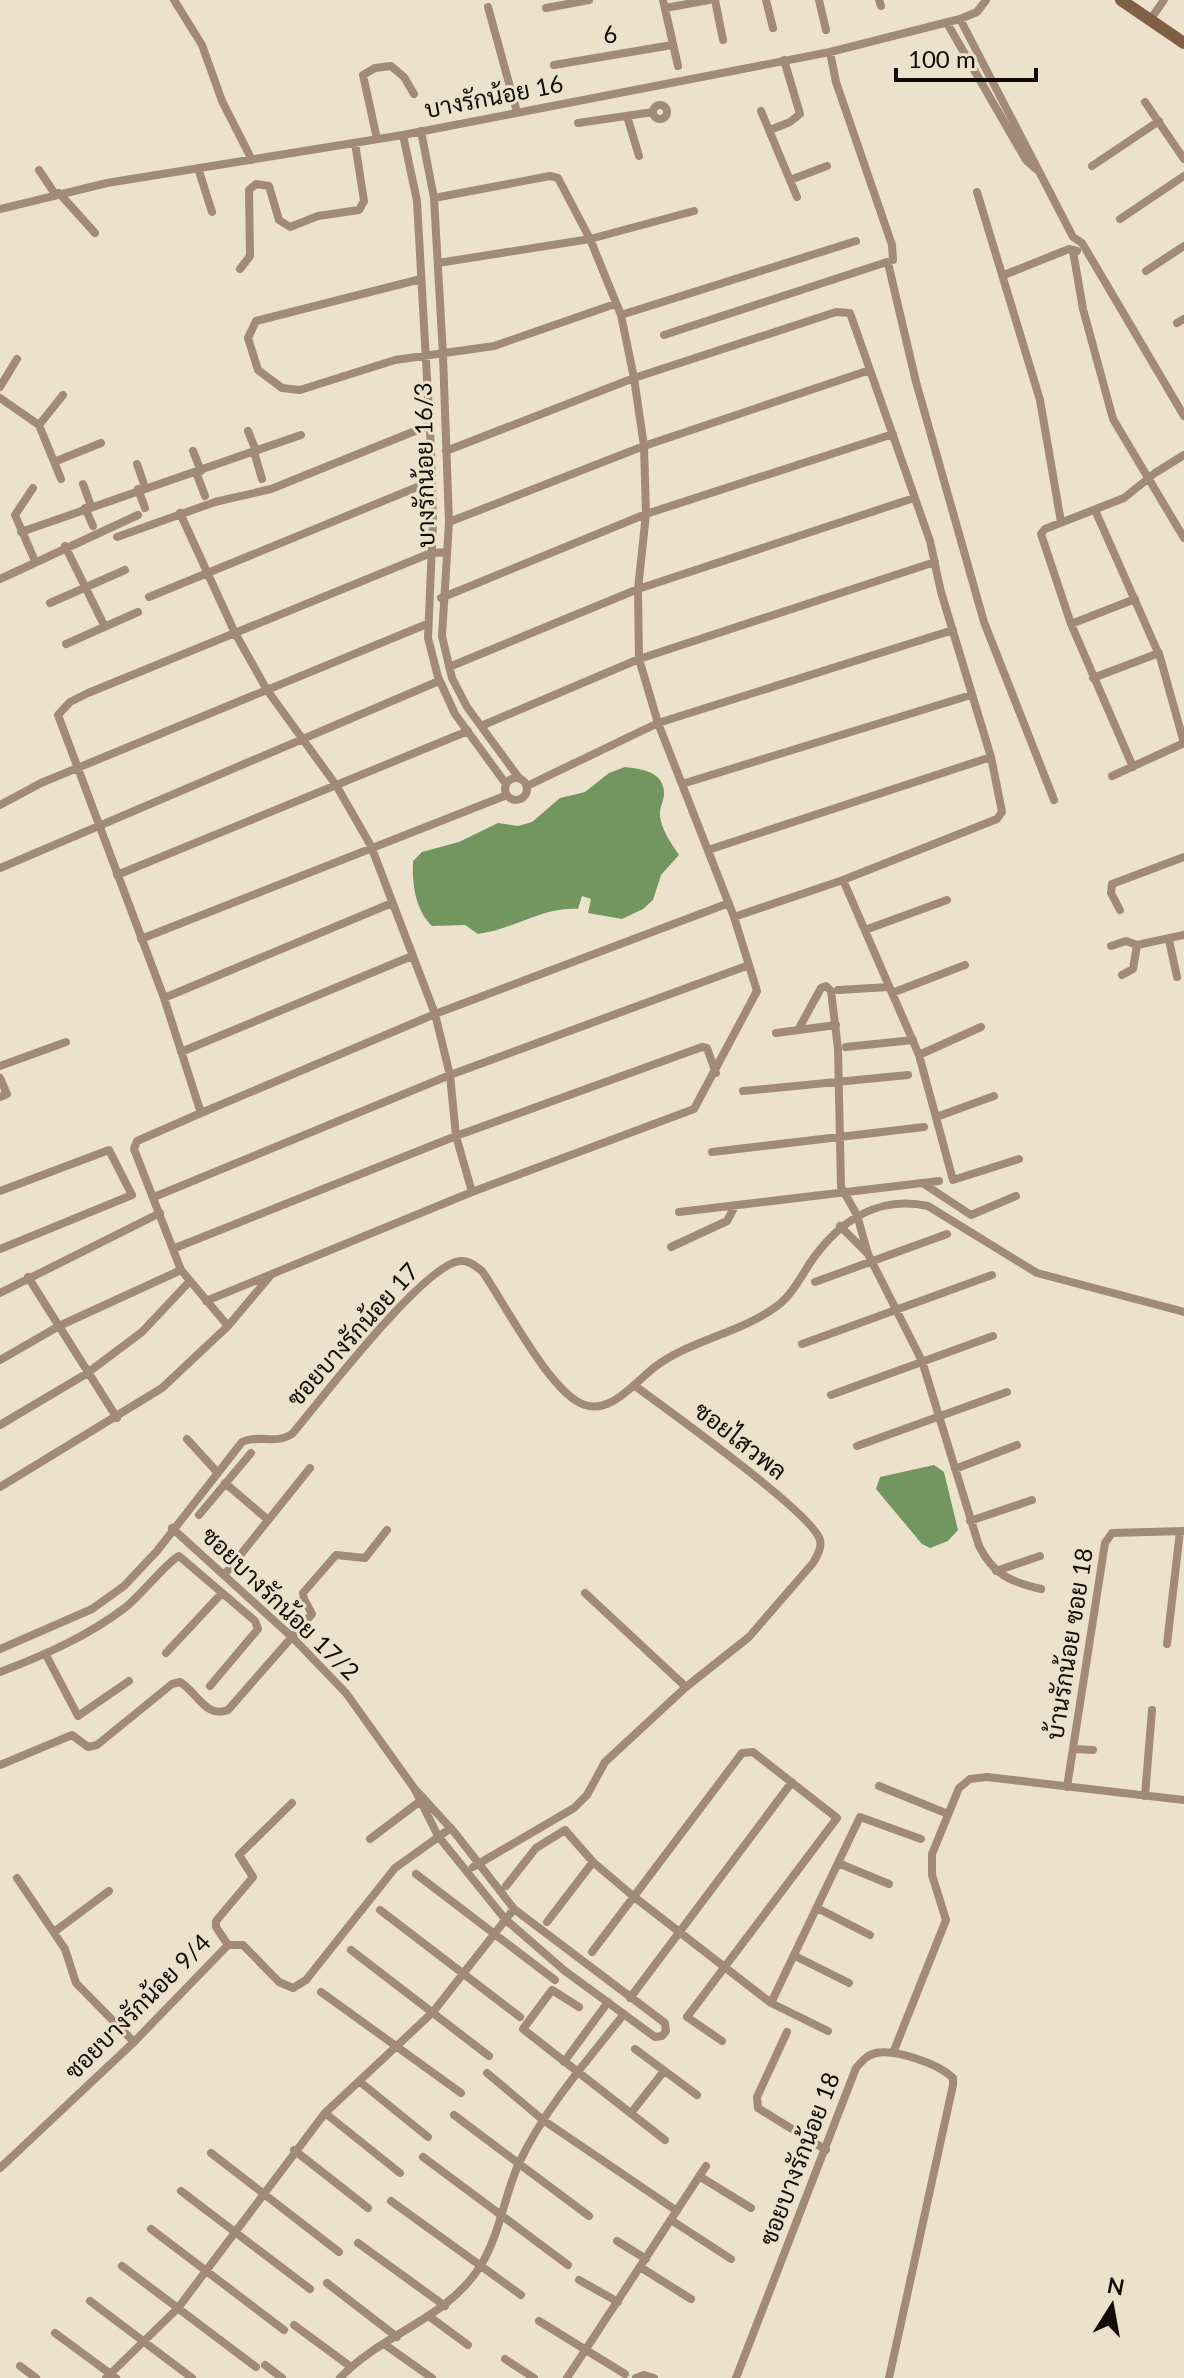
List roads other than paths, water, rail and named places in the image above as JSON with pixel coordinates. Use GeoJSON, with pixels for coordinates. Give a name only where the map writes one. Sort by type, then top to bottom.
{"type":"FeatureCollection","features":[{"type":"Feature","properties":{"kind":"street"},"geometry":{"type":"LineString","coordinates":[[174,0],[202,45],[222,101],[252,160]]}},
{"type":"Feature","properties":{"kind":"street"},"geometry":{"type":"LineString","coordinates":[[546,8],[589,0]]}},
{"type":"Feature","properties":{"kind":"street"},"geometry":{"type":"LineString","coordinates":[[678,66],[664,4],[709,0]]}},
{"type":"Feature","properties":{"kind":"street"},"geometry":{"type":"LineString","coordinates":[[715,0],[723,40]]}},
{"type":"Feature","properties":{"kind":"street"},"geometry":{"type":"LineString","coordinates":[[766,0],[773,28]]}},
{"type":"Feature","properties":{"kind":"street"},"geometry":{"type":"LineString","coordinates":[[819,0],[826,30]]}},
{"type":"Feature","properties":{"kind":"street","name":"บางรักน้อย 16"},"geometry":{"type":"LineString","coordinates":[[0,209],[57,194],[403,135],[830,52],[960,19],[977,12],[986,0]]}},
{"type":"Feature","properties":{"kind":"street"},"geometry":{"type":"LineString","coordinates":[[1121,0],[1184,43]]}},
{"type":"Feature","properties":{"kind":"street"},"geometry":{"type":"LineString","coordinates":[[1150,20],[1164,0]]}},
{"type":"Feature","properties":{"kind":"street"},"geometry":{"type":"LineString","coordinates":[[488,7],[517,112]]}},
{"type":"Feature","properties":{"kind":"street"},"geometry":{"type":"LineString","coordinates":[[960,19],[1073,237],[1083,246],[1184,416]]}},
{"type":"Feature","properties":{"kind":"street"},"geometry":{"type":"LineString","coordinates":[[947,23],[1026,160],[1036,169]]}},
{"type":"Feature","properties":{"kind":"street","name":"6"},"geometry":{"type":"LineString","coordinates":[[554,65],[672,45]]}},
{"type":"Feature","properties":{"kind":"street"},"geometry":{"type":"LineString","coordinates":[[664,335],[888,263],[895,254],[836,82],[830,52]]}},
{"type":"Feature","properties":{"kind":"street"},"geometry":{"type":"LineString","coordinates":[[770,130],[800,114],[784,60]]}},
{"type":"Feature","properties":{"kind":"street"},"geometry":{"type":"LineString","coordinates":[[377,139],[363,75],[375,68],[391,66],[404,77],[414,94]]}},
{"type":"Feature","properties":{"kind":"street"},"geometry":{"type":"LineString","coordinates":[[578,123],[653,112],[659,119],[664,117],[666,109],[661,105],[658,85]]}},
{"type":"Feature","properties":{"kind":"street"},"geometry":{"type":"LineString","coordinates":[[1145,102],[1184,159]]}},
{"type":"Feature","properties":{"kind":"street"},"geometry":{"type":"LineString","coordinates":[[761,111],[797,197]]}},
{"type":"Feature","properties":{"kind":"street"},"geometry":{"type":"LineString","coordinates":[[627,116],[639,156]]}},
{"type":"Feature","properties":{"kind":"street"},"geometry":{"type":"LineString","coordinates":[[1092,166],[1159,121]]}},
{"type":"Feature","properties":{"kind":"street","name":"บางรักน้อย 16/3"},"geometry":{"type":"LineString","coordinates":[[421,131],[434,198],[443,355],[449,522],[441,598],[442,636],[449,667],[467,707],[519,778]]}},
{"type":"Feature","properties":{"kind":"street"},"geometry":{"type":"LineString","coordinates":[[403,135],[414,182],[430,425],[431,553],[427,624],[439,681],[468,731],[506,784],[507,795],[512,800],[522,798],[527,786],[658,723],[953,630]]}},
{"type":"Feature","properties":{"kind":"street"},"geometry":{"type":"LineString","coordinates":[[240,269],[250,256],[247,200],[249,190],[256,184],[269,186],[279,220],[290,227],[318,216],[359,210],[364,201],[355,143]]}},
{"type":"Feature","properties":{"kind":"street"},"geometry":{"type":"LineString","coordinates":[[790,180],[827,166]]}},
{"type":"Feature","properties":{"kind":"street"},"geometry":{"type":"LineString","coordinates":[[198,168],[212,212]]}},
{"type":"Feature","properties":{"kind":"street"},"geometry":{"type":"LineString","coordinates":[[39,170],[57,194],[95,233]]}},
{"type":"Feature","properties":{"kind":"street"},"geometry":{"type":"LineString","coordinates":[[206,1301],[472,1192],[694,1109],[716,1073],[757,991],[729,903],[658,723],[639,659],[638,589],[646,514],[644,446],[621,315],[590,239],[558,178],[550,176],[434,198]]}},
{"type":"Feature","properties":{"kind":"street"},"geometry":{"type":"LineString","coordinates":[[1120,219],[1184,176]]}},
{"type":"Feature","properties":{"kind":"street"},"geometry":{"type":"LineString","coordinates":[[414,182],[432,179]]}},
{"type":"Feature","properties":{"kind":"street"},"geometry":{"type":"LineString","coordinates":[[977,192],[1040,400],[1061,522]]}},
{"type":"Feature","properties":{"kind":"street"},"geometry":{"type":"LineString","coordinates":[[438,263],[590,239],[694,211]]}},
{"type":"Feature","properties":{"kind":"street"},"geometry":{"type":"LineString","coordinates":[[1073,237],[1071,250],[1075,273],[1113,419],[1184,538]]}},
{"type":"Feature","properties":{"kind":"street"},"geometry":{"type":"LineString","coordinates":[[621,315],[856,241]]}},
{"type":"Feature","properties":{"kind":"street"},"geometry":{"type":"LineString","coordinates":[[1004,275],[1083,246]]}},
{"type":"Feature","properties":{"kind":"street"},"geometry":{"type":"LineString","coordinates":[[1146,271],[1184,246]]}},
{"type":"Feature","properties":{"kind":"street"},"geometry":{"type":"LineString","coordinates":[[888,263],[916,382],[984,622],[1054,800]]}},
{"type":"Feature","properties":{"kind":"street"},"geometry":{"type":"LineString","coordinates":[[421,279],[256,321],[248,338],[258,370],[282,388],[300,390],[425,354],[443,355],[494,346],[615,304]]}},
{"type":"Feature","properties":{"kind":"street"},"geometry":{"type":"LineString","coordinates":[[446,451],[634,378],[845,310],[850,313],[935,562],[1002,805],[997,819],[843,880],[734,917]]}},
{"type":"Feature","properties":{"kind":"street"},"geometry":{"type":"LineString","coordinates":[[0,387],[17,359]]}},
{"type":"Feature","properties":{"kind":"street"},"geometry":{"type":"LineString","coordinates":[[449,522],[644,446],[870,370]]}},
{"type":"Feature","properties":{"kind":"street"},"geometry":{"type":"LineString","coordinates":[[39,425],[63,395]]}},
{"type":"Feature","properties":{"kind":"street"},"geometry":{"type":"LineString","coordinates":[[0,398],[39,425],[61,479]]}},
{"type":"Feature","properties":{"kind":"street"},"geometry":{"type":"LineString","coordinates":[[117,537],[180,513],[271,489],[430,425]]}},
{"type":"Feature","properties":{"kind":"street"},"geometry":{"type":"LineString","coordinates":[[248,431],[262,479]]}},
{"type":"Feature","properties":{"kind":"street"},"geometry":{"type":"LineString","coordinates":[[441,598],[646,514],[893,434]]}},
{"type":"Feature","properties":{"kind":"street"},"geometry":{"type":"LineString","coordinates":[[21,532],[301,435]]}},
{"type":"Feature","properties":{"kind":"street"},"geometry":{"type":"LineString","coordinates":[[54,462],[101,443]]}},
{"type":"Feature","properties":{"kind":"street"},"geometry":{"type":"LineString","coordinates":[[193,451],[205,496]]}},
{"type":"Feature","properties":{"kind":"street"},"geometry":{"type":"LineString","coordinates":[[1133,767],[1093,678],[1041,542],[1045,529],[1124,498],[1184,455]]}},
{"type":"Feature","properties":{"kind":"street"},"geometry":{"type":"LineString","coordinates":[[0,579],[142,512],[142,488],[137,464]]}},
{"type":"Feature","properties":{"kind":"street"},"geometry":{"type":"LineString","coordinates":[[149,597],[432,481]]}},
{"type":"Feature","properties":{"kind":"street"},"geometry":{"type":"LineString","coordinates":[[83,484],[93,526]]}},
{"type":"Feature","properties":{"kind":"street"},"geometry":{"type":"LineString","coordinates":[[33,488],[15,515],[35,561]]}},
{"type":"Feature","properties":{"kind":"street"},"geometry":{"type":"LineString","coordinates":[[449,667],[638,589],[914,498]]}},
{"type":"Feature","properties":{"kind":"street"},"geometry":{"type":"LineString","coordinates":[[1095,510],[1159,653],[1184,743],[1112,776]]}},
{"type":"Feature","properties":{"kind":"street"},"geometry":{"type":"LineString","coordinates":[[180,513],[235,633],[267,690],[336,785],[371,846],[435,1014],[450,1075],[456,1136],[472,1192]]}},
{"type":"Feature","properties":{"kind":"street"},"geometry":{"type":"LineString","coordinates":[[65,546],[105,627]]}},
{"type":"Feature","properties":{"kind":"street"},"geometry":{"type":"LineString","coordinates":[[201,1113],[164,998],[58,715],[70,702],[431,553],[447,552]]}},
{"type":"Feature","properties":{"kind":"street"},"geometry":{"type":"LineString","coordinates":[[481,726],[639,659],[935,562]]}},
{"type":"Feature","properties":{"kind":"street"},"geometry":{"type":"LineString","coordinates":[[50,603],[125,570]]}},
{"type":"Feature","properties":{"kind":"street"},"geometry":{"type":"LineString","coordinates":[[1071,624],[1135,599]]}},
{"type":"Feature","properties":{"kind":"street"},"geometry":{"type":"LineString","coordinates":[[66,644],[138,612]]}},
{"type":"Feature","properties":{"kind":"street"},"geometry":{"type":"LineString","coordinates":[[0,805],[16,794],[427,624]]}},
{"type":"Feature","properties":{"kind":"street"},"geometry":{"type":"LineString","coordinates":[[1093,678],[1159,653]]}},
{"type":"Feature","properties":{"kind":"street"},"geometry":{"type":"LineString","coordinates":[[0,868],[439,681]]}},
{"type":"Feature","properties":{"kind":"street"},"geometry":{"type":"LineString","coordinates":[[682,784],[971,695]]}},
{"type":"Feature","properties":{"kind":"street"},"geometry":{"type":"LineString","coordinates":[[117,875],[468,731]]}},
{"type":"Feature","properties":{"kind":"street"},"geometry":{"type":"LineString","coordinates":[[708,850],[991,757]]}},
{"type":"Feature","properties":{"kind":"street"},"geometry":{"type":"LineString","coordinates":[[506,784],[519,778],[527,786]]}},
{"type":"Feature","properties":{"kind":"street"},"geometry":{"type":"LineString","coordinates":[[141,939],[507,795]]}},
{"type":"Feature","properties":{"kind":"street"},"geometry":{"type":"LineString","coordinates":[[1120,910],[1111,893],[1112,884],[1184,857]]}},
{"type":"Feature","properties":{"kind":"street"},"geometry":{"type":"LineString","coordinates":[[843,880],[919,1055],[939,1116],[953,1180],[1019,1159]]}},
{"type":"Feature","properties":{"kind":"street"},"geometry":{"type":"LineString","coordinates":[[865,930],[947,900]]}},
{"type":"Feature","properties":{"kind":"street"},"geometry":{"type":"LineString","coordinates":[[164,998],[392,903]]}},
{"type":"Feature","properties":{"kind":"street"},"geometry":{"type":"LineString","coordinates":[[228,1326],[181,1270],[135,1144],[435,1014],[729,903]]}},
{"type":"Feature","properties":{"kind":"street"},"geometry":{"type":"LineString","coordinates":[[1111,946],[1126,941],[1137,945],[1184,935]]}},
{"type":"Feature","properties":{"kind":"street"},"geometry":{"type":"LineString","coordinates":[[1169,940],[1177,977]]}},
{"type":"Feature","properties":{"kind":"street"},"geometry":{"type":"LineString","coordinates":[[1122,975],[1133,969],[1137,945]]}},
{"type":"Feature","properties":{"kind":"street"},"geometry":{"type":"LineString","coordinates":[[181,1052],[412,956]]}},
{"type":"Feature","properties":{"kind":"street"},"geometry":{"type":"LineString","coordinates":[[154,1197],[450,1075],[749,965]]}},
{"type":"Feature","properties":{"kind":"street"},"geometry":{"type":"LineString","coordinates":[[838,990],[891,990],[965,965]]}},
{"type":"Feature","properties":{"kind":"street"},"geometry":{"type":"LineString","coordinates":[[798,1030],[821,988],[826,986],[831,991],[836,1025],[838,1138],[844,1194],[857,1215],[870,1258],[922,1361],[970,1521],[987,1562],[1008,1580],[1041,1589]]}},
{"type":"Feature","properties":{"kind":"street"},"geometry":{"type":"LineString","coordinates":[[776,1033],[836,1025]]}},
{"type":"Feature","properties":{"kind":"street"},"geometry":{"type":"LineString","coordinates":[[919,1055],[981,1027]]}},
{"type":"Feature","properties":{"kind":"street"},"geometry":{"type":"LineString","coordinates":[[846,1047],[913,1040]]}},
{"type":"Feature","properties":{"kind":"street"},"geometry":{"type":"LineString","coordinates":[[0,1066],[66,1042]]}},
{"type":"Feature","properties":{"kind":"street"},"geometry":{"type":"LineString","coordinates":[[175,1248],[456,1136],[702,1047],[707,1048],[716,1073]]}},
{"type":"Feature","properties":{"kind":"street"},"geometry":{"type":"LineString","coordinates":[[743,1091],[908,1075]]}},
{"type":"Feature","properties":{"kind":"street"},"geometry":{"type":"LineString","coordinates":[[0,1078],[7,1094],[0,1097]]}},
{"type":"Feature","properties":{"kind":"street"},"geometry":{"type":"LineString","coordinates":[[939,1116],[994,1096]]}},
{"type":"Feature","properties":{"kind":"street"},"geometry":{"type":"LineString","coordinates":[[712,1152],[924,1127]]}},
{"type":"Feature","properties":{"kind":"street"},"geometry":{"type":"LineString","coordinates":[[0,1191],[109,1150],[132,1195],[0,1249]]}},
{"type":"Feature","properties":{"kind":"street"},"geometry":{"type":"LineString","coordinates":[[679,1212],[939,1181]]}},
{"type":"Feature","properties":{"kind":"street"},"geometry":{"type":"LineString","coordinates":[[923,1184],[971,1215],[1016,1196]]}},
{"type":"Feature","properties":{"kind":"street","name":"ซอยบางรักน้อย 17"},"geometry":{"type":"LineString","coordinates":[[0,1649],[92,1609],[138,1573],[242,1442],[250,1438],[282,1440],[292,1434],[409,1298],[442,1268],[458,1261],[469,1262],[482,1271],[534,1353],[568,1397],[585,1406],[601,1407],[657,1365],[780,1304],[840,1226],[857,1215],[886,1204],[910,1202],[928,1206],[1037,1273],[1184,1312]]}},
{"type":"Feature","properties":{"kind":"street"},"geometry":{"type":"LineString","coordinates":[[671,1247],[727,1221],[735,1206]]}},
{"type":"Feature","properties":{"kind":"street"},"geometry":{"type":"LineString","coordinates":[[0,1293],[160,1213]]}},
{"type":"Feature","properties":{"kind":"street"},"geometry":{"type":"LineString","coordinates":[[840,1226],[870,1258]]}},
{"type":"Feature","properties":{"kind":"street"},"geometry":{"type":"LineString","coordinates":[[815,1282],[870,1258],[947,1234]]}},
{"type":"Feature","properties":{"kind":"street"},"geometry":{"type":"LineString","coordinates":[[0,1360],[59,1326],[181,1270]]}},
{"type":"Feature","properties":{"kind":"street"},"geometry":{"type":"LineString","coordinates":[[0,1487],[117,1418],[187,1368],[228,1326],[271,1274]]}},
{"type":"Feature","properties":{"kind":"street"},"geometry":{"type":"LineString","coordinates":[[802,1344],[992,1275]]}},
{"type":"Feature","properties":{"kind":"street"},"geometry":{"type":"LineString","coordinates":[[28,1277],[86,1374],[117,1418]]}},
{"type":"Feature","properties":{"kind":"street"},"geometry":{"type":"LineString","coordinates":[[0,1425],[86,1374],[142,1332],[189,1282]]}},
{"type":"Feature","properties":{"kind":"street"},"geometry":{"type":"LineString","coordinates":[[831,1395],[993,1336]]}},
{"type":"Feature","properties":{"kind":"street","name":"ซอยไสวพล"},"geometry":{"type":"LineString","coordinates":[[634,1385],[756,1476],[817,1534],[821,1542],[813,1563],[749,1637],[686,1687]]}},
{"type":"Feature","properties":{"kind":"street"},"geometry":{"type":"LineString","coordinates":[[857,1446],[1007,1392]]}},
{"type":"Feature","properties":{"kind":"street"},"geometry":{"type":"LineString","coordinates":[[187,1439],[217,1472]]}},
{"type":"Feature","properties":{"kind":"street"},"geometry":{"type":"LineString","coordinates":[[955,1469],[1017,1445]]}},
{"type":"Feature","properties":{"kind":"street"},"geometry":{"type":"LineString","coordinates":[[199,1515],[251,1453]]}},
{"type":"Feature","properties":{"kind":"street"},"geometry":{"type":"LineString","coordinates":[[225,1574],[310,1468]]}},
{"type":"Feature","properties":{"kind":"street"},"geometry":{"type":"LineString","coordinates":[[225,1483],[267,1519]]}},
{"type":"Feature","properties":{"kind":"street"},"geometry":{"type":"LineString","coordinates":[[970,1521],[1032,1500]]}},
{"type":"Feature","properties":{"kind":"street","name":"ซอยบางรักน้อย 17/2"},"geometry":{"type":"LineString","coordinates":[[172,1528],[292,1637],[346,1693],[422,1800],[438,1836],[505,1919],[624,2014],[655,2037],[662,2036],[666,2031],[665,2023],[514,1909],[451,1828],[422,1800]]}},
{"type":"Feature","properties":{"kind":"street"},"geometry":{"type":"LineString","coordinates":[[0,1765],[72,1735],[88,1747],[97,1745],[172,1684],[180,1682],[211,1711],[219,1714],[228,1710],[312,1614],[304,1599],[307,1588],[336,1555],[365,1558],[387,1530]]}},
{"type":"Feature","properties":{"kind":"street","name":"บ้านรักน้อย ซอย 18"},"geometry":{"type":"LineString","coordinates":[[1067,1787],[1105,1543],[1112,1533],[1124,1530],[1182,1531]]}},
{"type":"Feature","properties":{"kind":"street"},"geometry":{"type":"LineString","coordinates":[[1167,1644],[1182,1531]]}},
{"type":"Feature","properties":{"kind":"street"},"geometry":{"type":"LineString","coordinates":[[0,1672],[46,1655],[97,1628],[126,1607],[179,1556],[255,1621],[258,1629],[210,1686]]}},
{"type":"Feature","properties":{"kind":"street"},"geometry":{"type":"LineString","coordinates":[[996,1571],[1040,1556]]}},
{"type":"Feature","properties":{"kind":"street"},"geometry":{"type":"LineString","coordinates":[[166,1653],[222,1593]]}},
{"type":"Feature","properties":{"kind":"street"},"geometry":{"type":"LineString","coordinates":[[466,1873],[476,1864],[574,1808],[587,1795],[605,1762],[686,1687],[585,1593]]}},
{"type":"Feature","properties":{"kind":"street"},"geometry":{"type":"LineString","coordinates":[[46,1655],[78,1716],[129,1681]]}},
{"type":"Feature","properties":{"kind":"street"},"geometry":{"type":"LineString","coordinates":[[1145,1796],[1152,1710]]}},
{"type":"Feature","properties":{"kind":"street"},"geometry":{"type":"LineString","coordinates":[[1074,1749],[1093,1750]]}},
{"type":"Feature","properties":{"kind":"street"},"geometry":{"type":"LineString","coordinates":[[592,1952],[742,1753],[753,1752],[834,1814],[836,1823],[687,2017],[722,2041]]}},
{"type":"Feature","properties":{"kind":"street"},"geometry":{"type":"LineString","coordinates":[[889,2378],[953,2085],[953,2078],[945,2070],[893,2053],[946,1920],[932,1875],[932,1854],[959,1788],[970,1779],[987,1777],[1184,1800]]}},
{"type":"Feature","properties":{"kind":"street"},"geometry":{"type":"LineString","coordinates":[[630,1998],[792,1782]]}},
{"type":"Feature","properties":{"kind":"street"},"geometry":{"type":"LineString","coordinates":[[879,1786],[948,1814]]}},
{"type":"Feature","properties":{"kind":"street"},"geometry":{"type":"LineString","coordinates":[[370,1839],[422,1800]]}},
{"type":"Feature","properties":{"kind":"street"},"geometry":{"type":"LineString","coordinates":[[228,1945],[216,1927],[216,1921],[253,1877],[239,1855],[292,1803]]}},
{"type":"Feature","properties":{"kind":"street"},"geometry":{"type":"LineString","coordinates":[[771,2003],[860,1817],[921,1839]]}},
{"type":"Feature","properties":{"kind":"street"},"geometry":{"type":"LineString","coordinates":[[438,1836],[451,1828]]}},
{"type":"Feature","properties":{"kind":"street"},"geometry":{"type":"LineString","coordinates":[[506,1886],[536,1848],[565,1830],[593,1862],[679,1933],[771,2003],[828,2031]]}},
{"type":"Feature","properties":{"kind":"street","name":"ซอยบางรักน้อย 9/4"},"geometry":{"type":"LineString","coordinates":[[0,2168],[134,2042],[228,1945],[243,1945],[255,1952],[279,1982],[293,1988],[306,1980],[395,1868],[438,1836]]}},
{"type":"Feature","properties":{"kind":"street"},"geometry":{"type":"LineString","coordinates":[[547,1922],[593,1862]]}},
{"type":"Feature","properties":{"kind":"street"},"geometry":{"type":"LineString","coordinates":[[838,1863],[889,1884]]}},
{"type":"Feature","properties":{"kind":"street"},"geometry":{"type":"LineString","coordinates":[[416,1874],[555,1980]]}},
{"type":"Feature","properties":{"kind":"street"},"geometry":{"type":"LineString","coordinates":[[17,1878],[65,1949],[76,1983],[134,2042]]}},
{"type":"Feature","properties":{"kind":"street"},"geometry":{"type":"LineString","coordinates":[[54,1932],[109,1891]]}},
{"type":"Feature","properties":{"kind":"street"},"geometry":{"type":"LineString","coordinates":[[817,1908],[870,1935]]}},
{"type":"Feature","properties":{"kind":"street"},"geometry":{"type":"LineString","coordinates":[[55,2333],[111,2377],[178,2308],[237,2234],[264,2190],[325,2113],[433,2012],[514,1909]]}},
{"type":"Feature","properties":{"kind":"street"},"geometry":{"type":"LineString","coordinates":[[380,1910],[520,2017]]}},
{"type":"Feature","properties":{"kind":"street"},"geometry":{"type":"LineString","coordinates":[[351,1950],[489,2056]]}},
{"type":"Feature","properties":{"kind":"street"},"geometry":{"type":"LineString","coordinates":[[795,1956],[849,1983]]}},
{"type":"Feature","properties":{"kind":"street"},"geometry":{"type":"LineString","coordinates":[[579,2007],[552,1990],[523,2026],[524,2032],[665,2140]]}},
{"type":"Feature","properties":{"kind":"street"},"geometry":{"type":"LineString","coordinates":[[321,1992],[461,2093]]}},
{"type":"Feature","properties":{"kind":"street"},"geometry":{"type":"LineString","coordinates":[[564,2062],[608,2002]]}},
{"type":"Feature","properties":{"kind":"street"},"geometry":{"type":"LineString","coordinates":[[342,2377],[384,2344],[445,2306],[481,2266],[502,2217],[518,2165],[543,2120],[624,2014]]}},
{"type":"Feature","properties":{"kind":"street"},"geometry":{"type":"LineString","coordinates":[[787,2032],[760,2089],[758,2108],[826,2150]]}},
{"type":"Feature","properties":{"kind":"street"},"geometry":{"type":"LineString","coordinates":[[635,2049],[697,2095]]}},
{"type":"Feature","properties":{"kind":"street","name":"ซอยบางรักน้อย 18"},"geometry":{"type":"LineString","coordinates":[[736,2378],[856,2068],[865,2057],[876,2053],[893,2053]]}},
{"type":"Feature","properties":{"kind":"street"},"geometry":{"type":"LineString","coordinates":[[631,2113],[664,2071]]}},
{"type":"Feature","properties":{"kind":"street"},"geometry":{"type":"LineString","coordinates":[[487,2073],[543,2120],[677,2211]]}},
{"type":"Feature","properties":{"kind":"street"},"geometry":{"type":"LineString","coordinates":[[359,2081],[428,2137]]}},
{"type":"Feature","properties":{"kind":"street"},"geometry":{"type":"LineString","coordinates":[[325,2113],[400,2173]]}},
{"type":"Feature","properties":{"kind":"street"},"geometry":{"type":"LineString","coordinates":[[454,2115],[589,2216]]}},
{"type":"Feature","properties":{"kind":"street"},"geometry":{"type":"LineString","coordinates":[[294,2150],[368,2208]]}},
{"type":"Feature","properties":{"kind":"street"},"geometry":{"type":"LineString","coordinates":[[211,2153],[264,2190],[339,2252]]}},
{"type":"Feature","properties":{"kind":"street"},"geometry":{"type":"LineString","coordinates":[[423,2157],[568,2265]]}},
{"type":"Feature","properties":{"kind":"street"},"geometry":{"type":"LineString","coordinates":[[567,2378],[706,2166]]}},
{"type":"Feature","properties":{"kind":"street"},"geometry":{"type":"LineString","coordinates":[[699,2176],[751,2208]]}},
{"type":"Feature","properties":{"kind":"street"},"geometry":{"type":"LineString","coordinates":[[181,2191],[310,2289]]}},
{"type":"Feature","properties":{"kind":"street"},"geometry":{"type":"LineString","coordinates":[[391,2201],[521,2295]]}},
{"type":"Feature","properties":{"kind":"street"},"geometry":{"type":"LineString","coordinates":[[671,2220],[731,2259]]}},
{"type":"Feature","properties":{"kind":"street"},"geometry":{"type":"LineString","coordinates":[[151,2229],[284,2330]]}},
{"type":"Feature","properties":{"kind":"street"},"geometry":{"type":"LineString","coordinates":[[617,2241],[691,2299]]}},
{"type":"Feature","properties":{"kind":"street"},"geometry":{"type":"LineString","coordinates":[[358,2243],[445,2306]]}},
{"type":"Feature","properties":{"kind":"street"},"geometry":{"type":"LineString","coordinates":[[122,2266],[260,2366],[282,2378]]}},
{"type":"Feature","properties":{"kind":"street"},"geometry":{"type":"LineString","coordinates":[[579,2280],[618,2302]]}},
{"type":"Feature","properties":{"kind":"street"},"geometry":{"type":"LineString","coordinates":[[327,2283],[397,2337]]}},
{"type":"Feature","properties":{"kind":"street"},"geometry":{"type":"LineString","coordinates":[[90,2301],[192,2378]]}},
{"type":"Feature","properties":{"kind":"street"},"geometry":{"type":"LineString","coordinates":[[430,2317],[468,2345]]}},
{"type":"Feature","properties":{"kind":"street"},"geometry":{"type":"LineString","coordinates":[[539,2321],[625,2374]]}},
{"type":"Feature","properties":{"kind":"street"},"geometry":{"type":"LineString","coordinates":[[294,2325],[351,2367]]}},
{"type":"Feature","properties":{"kind":"street"},"geometry":{"type":"LineString","coordinates":[[384,2344],[432,2378]]}},
{"type":"Feature","properties":{"kind":"street"},"geometry":{"type":"LineString","coordinates":[[505,2359],[534,2378]]}},
{"type":"Feature","properties":{"kind":"street"},"geometry":{"type":"LineString","coordinates":[[20,2366],[36,2378]]}},
{"type":"Feature","properties":{"kind":"street"},"geometry":{"type":"LineString","coordinates":[[636,2378],[644,2375],[654,2378]]}}]}
